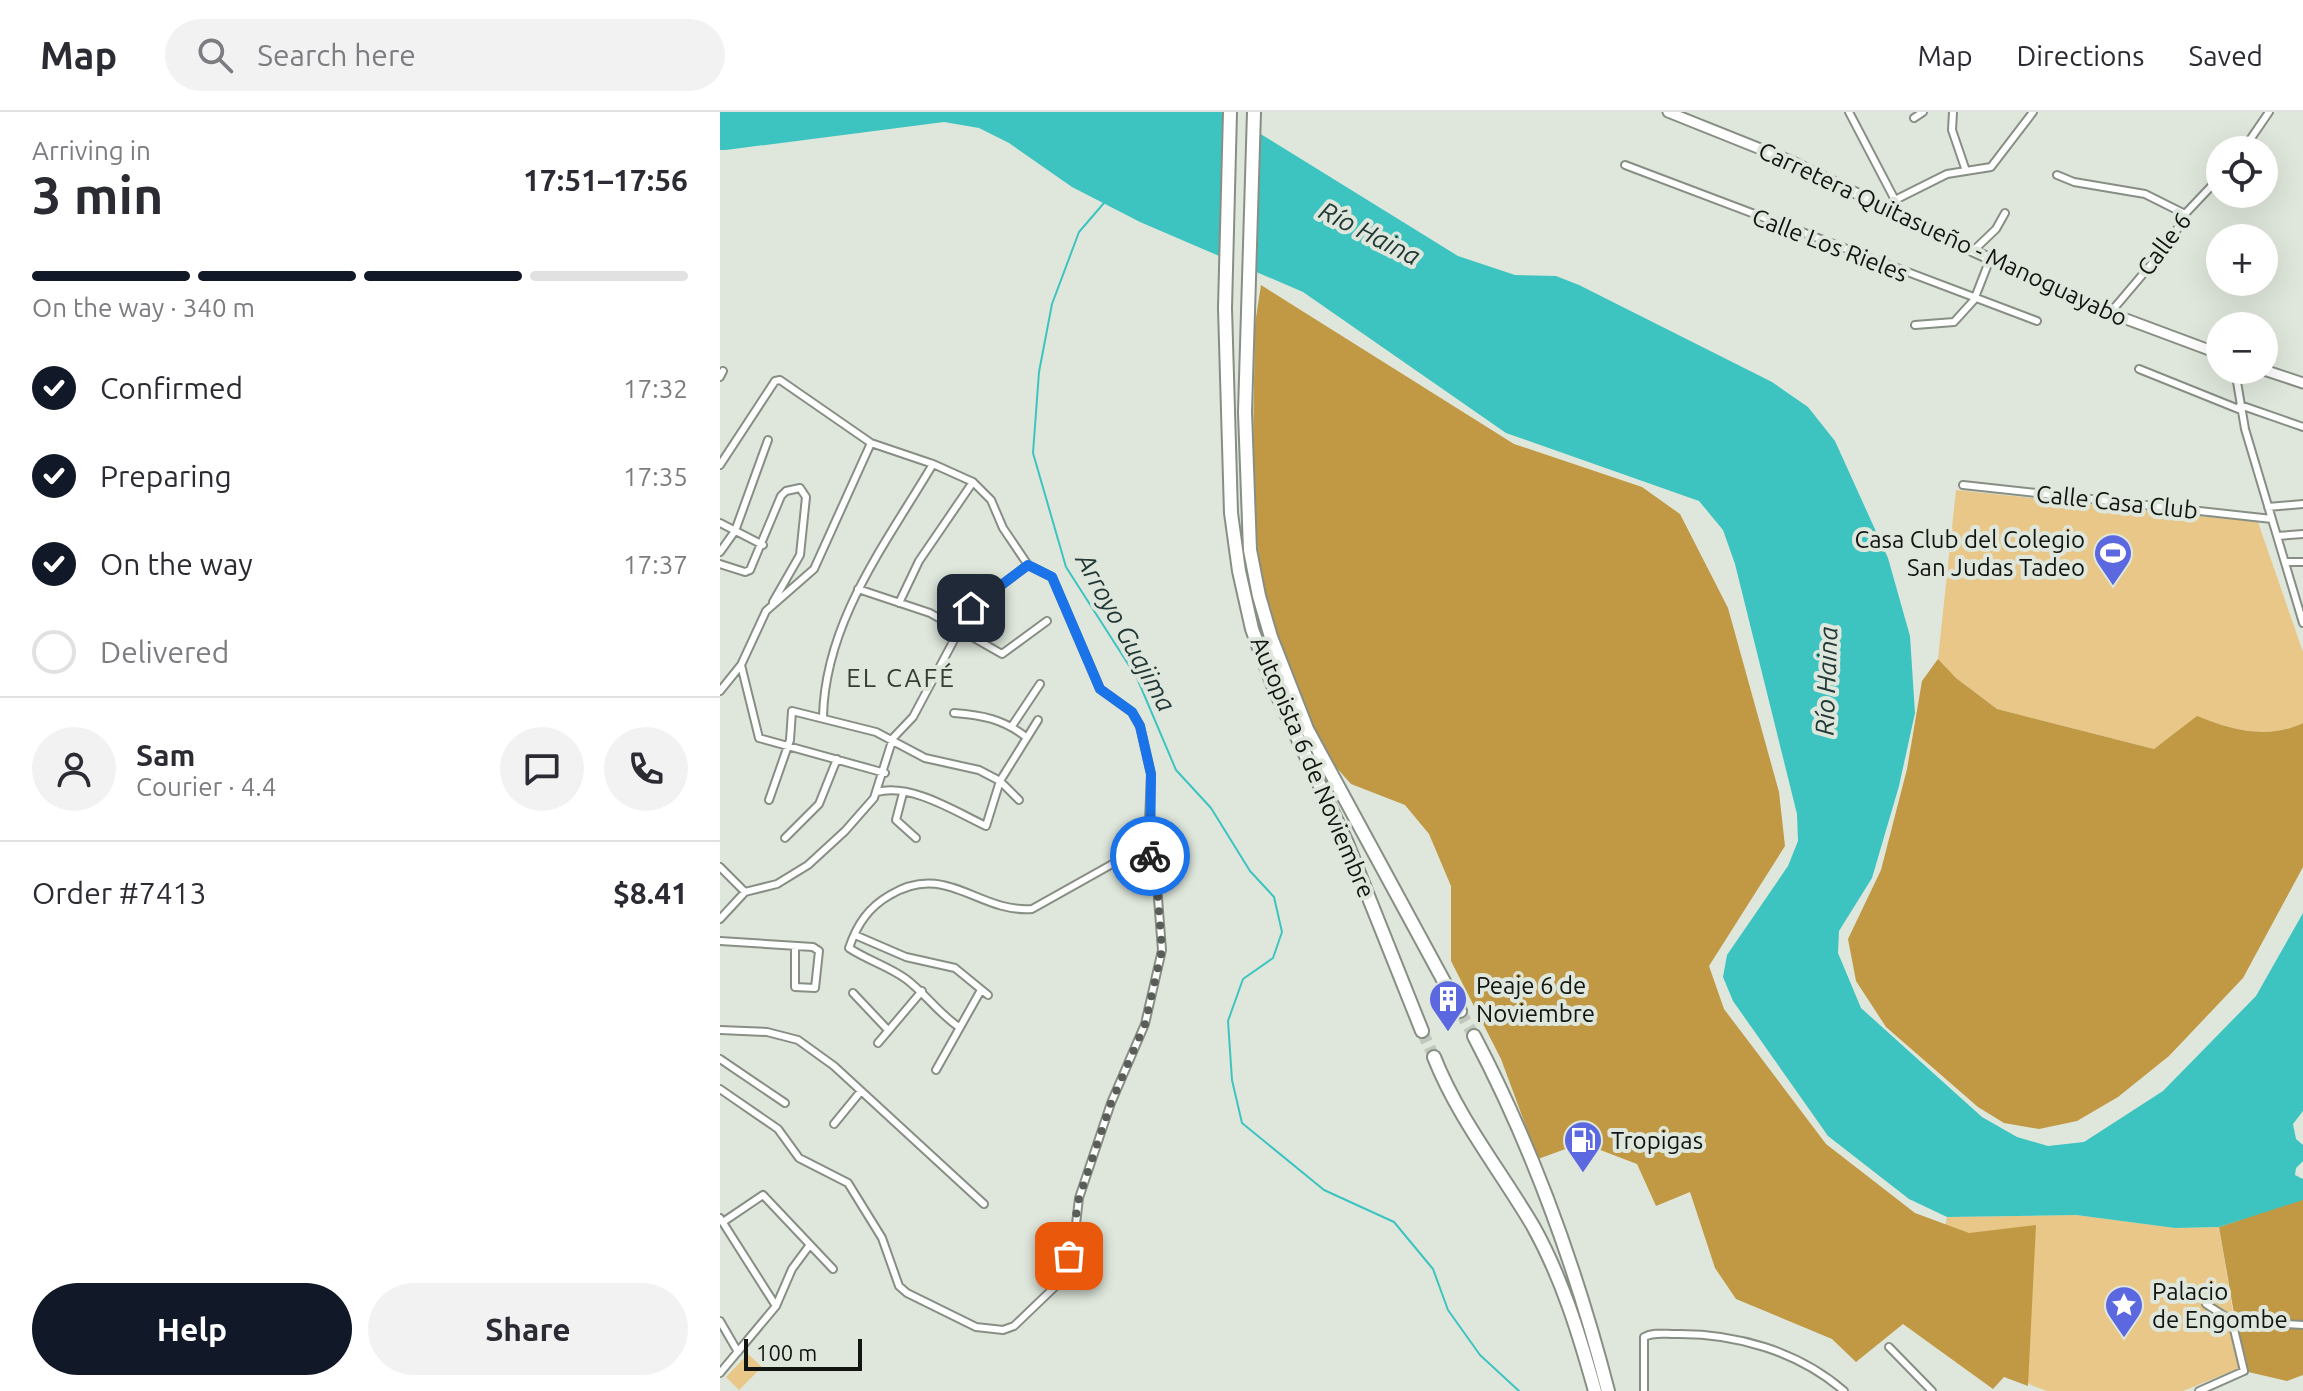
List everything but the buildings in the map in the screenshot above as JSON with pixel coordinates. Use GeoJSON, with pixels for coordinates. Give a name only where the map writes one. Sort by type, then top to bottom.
{"type":"FeatureCollection","features":[{"type":"Feature","properties":{"kind":"highway","name":"Autopista 6 de Noviembre"},"geometry":{"type":"LineString","coordinates":[[1230,112],[1225,308],[1231,513],[1239,571],[1252,629],[1274,688],[1369,897],[1422,1031]]}},
{"type":"Feature","properties":{"kind":"highway","name":"Autopista 6 de Noviembre"},"geometry":{"type":"LineString","coordinates":[[1254,112],[1245,412],[1250,550],[1271,637],[1307,729],[1460,1011]]}},
{"type":"Feature","properties":{"kind":"highway"},"geometry":{"type":"LineString","coordinates":[[1474,1036],[1495,1076],[1541,1185],[1585,1302],[1608,1391]]}},
{"type":"Feature","properties":{"kind":"highway"},"geometry":{"type":"LineString","coordinates":[[1434,1057],[1459,1107],[1514,1196],[1561,1282],[1595,1391]]}},
{"type":"Feature","properties":{"kind":"highway"},"geometry":{"type":"LineString","coordinates":[[1514,1196],[1541,1185]]}},
{"type":"Feature","properties":{"kind":"street","name":"Carretera Quitasueño - Manoguayabo"},"geometry":{"type":"LineString","coordinates":[[1668,112],[1793,162],[1973,251],[2110,313],[2206,349]]}},
{"type":"Feature","properties":{"kind":"street"},"geometry":{"type":"LineString","coordinates":[[1849,112],[1895,200],[1898,215]]}},
{"type":"Feature","properties":{"kind":"street"},"geometry":{"type":"LineString","coordinates":[[1914,118],[1923,112]]}},
{"type":"Feature","properties":{"kind":"street"},"geometry":{"type":"LineString","coordinates":[[1953,112],[1952,130],[1965,168]]}},
{"type":"Feature","properties":{"kind":"street"},"geometry":{"type":"LineString","coordinates":[[1895,200],[1965,168],[1991,167],[2033,112]]}},
{"type":"Feature","properties":{"kind":"street"},"geometry":{"type":"LineString","coordinates":[[2253,136],[2269,112]]}},
{"type":"Feature","properties":{"kind":"street","name":"Calle Los Rieles"},"geometry":{"type":"LineString","coordinates":[[1625,165],[1974,300],[2037,321]]}},
{"type":"Feature","properties":{"kind":"street"},"geometry":{"type":"LineString","coordinates":[[2057,175],[2074,182],[2145,194],[2185,214]]}},
{"type":"Feature","properties":{"kind":"street","name":"Calle 6"},"geometry":{"type":"LineString","coordinates":[[2110,313],[2171,241],[2185,214],[2206,192]]}},
{"type":"Feature","properties":{"kind":"street"},"geometry":{"type":"LineString","coordinates":[[1973,251],[1996,229],[2005,213]]}},
{"type":"Feature","properties":{"kind":"street"},"geometry":{"type":"LineString","coordinates":[[1915,325],[1947,325],[1974,300],[1990,259]]}},
{"type":"Feature","properties":{"kind":"street"},"geometry":{"type":"LineString","coordinates":[[2139,369],[2303,427]]}},
{"type":"Feature","properties":{"kind":"street"},"geometry":{"type":"LineString","coordinates":[[2278,375],[2303,383]]}},
{"type":"Feature","properties":{"kind":"street"},"geometry":{"type":"LineString","coordinates":[[720,465],[778,380],[871,443],[933,464],[973,482],[991,500],[1003,528],[1028,565],[1052,577],[1100,689],[1132,712],[1140,726],[1151,774],[1148,844],[1157,885],[1162,950],[1145,1024],[1111,1103],[1079,1198],[1075,1233],[1063,1279],[1014,1326],[1003,1330],[976,1327],[907,1293],[899,1286],[882,1238],[848,1183],[799,1158],[778,1129],[720,1089]]}},
{"type":"Feature","properties":{"kind":"street"},"geometry":{"type":"LineString","coordinates":[[2237,384],[2240,407],[2302,619]]}},
{"type":"Feature","properties":{"kind":"street"},"geometry":{"type":"LineString","coordinates":[[720,552],[735,531],[768,440]]}},
{"type":"Feature","properties":{"kind":"street"},"geometry":{"type":"LineString","coordinates":[[766,611],[814,569],[871,443]]}},
{"type":"Feature","properties":{"kind":"street"},"geometry":{"type":"LineString","coordinates":[[823,717],[835,641],[858,589],[887,543],[902,508],[933,464]]}},
{"type":"Feature","properties":{"kind":"street"},"geometry":{"type":"LineString","coordinates":[[899,603],[919,561],[973,482]]}},
{"type":"Feature","properties":{"kind":"street","name":"Calle Casa Club"},"geometry":{"type":"LineString","coordinates":[[1963,485],[2272,519]]}},
{"type":"Feature","properties":{"kind":"street"},"geometry":{"type":"LineString","coordinates":[[720,564],[748,572],[763,545],[781,496],[786,491],[800,488],[806,497],[800,555],[766,611],[741,665],[720,691]]}},
{"type":"Feature","properties":{"kind":"street"},"geometry":{"type":"LineString","coordinates":[[2268,507],[2303,504]]}},
{"type":"Feature","properties":{"kind":"street"},"geometry":{"type":"LineString","coordinates":[[720,523],[763,545]]}},
{"type":"Feature","properties":{"kind":"street"},"geometry":{"type":"LineString","coordinates":[[2277,536],[2303,534]]}},
{"type":"Feature","properties":{"kind":"street"},"geometry":{"type":"LineString","coordinates":[[2285,562],[2303,562]]}},
{"type":"Feature","properties":{"kind":"street"},"geometry":{"type":"LineString","coordinates":[[720,919],[745,892],[777,884],[808,865],[845,831],[877,792],[893,738],[913,717],[971,608],[1028,565]]}},
{"type":"Feature","properties":{"kind":"street"},"geometry":{"type":"LineString","coordinates":[[858,589],[930,613],[1002,654],[1047,621]]}},
{"type":"Feature","properties":{"kind":"street"},"geometry":{"type":"LineString","coordinates":[[2294,591],[2303,591]]}},
{"type":"Feature","properties":{"kind":"street"},"geometry":{"type":"LineString","coordinates":[[741,665],[759,738],[885,773]]}},
{"type":"Feature","properties":{"kind":"street"},"geometry":{"type":"LineString","coordinates":[[1012,726],[1040,684]]}},
{"type":"Feature","properties":{"kind":"street"},"geometry":{"type":"LineString","coordinates":[[769,800],[787,746],[792,711],[893,738],[925,758],[979,770],[1000,781],[1019,800]]}},
{"type":"Feature","properties":{"kind":"street"},"geometry":{"type":"LineString","coordinates":[[954,713],[987,716],[1012,726],[1026,737]]}},
{"type":"Feature","properties":{"kind":"street"},"geometry":{"type":"LineString","coordinates":[[877,792],[888,789],[929,799],[986,826],[1000,781],[1038,720]]}},
{"type":"Feature","properties":{"kind":"street"},"geometry":{"type":"LineString","coordinates":[[785,838],[819,804],[837,759]]}},
{"type":"Feature","properties":{"kind":"street"},"geometry":{"type":"LineString","coordinates":[[903,793],[896,820],[916,838]]}},
{"type":"Feature","properties":{"kind":"street"},"geometry":{"type":"LineString","coordinates":[[959,1027],[937,1012],[922,991],[889,967],[851,950],[855,935],[873,905],[899,889],[926,880],[957,887],[1013,910],[1032,909],[1148,844]]}},
{"type":"Feature","properties":{"kind":"street"},"geometry":{"type":"LineString","coordinates":[[720,867],[745,892]]}},
{"type":"Feature","properties":{"kind":"street"},"geometry":{"type":"LineString","coordinates":[[855,935],[906,957],[955,968],[988,995]]}},
{"type":"Feature","properties":{"kind":"street"},"geometry":{"type":"LineString","coordinates":[[720,941],[795,946],[819,951],[815,988],[798,989],[793,985],[795,946]]}},
{"type":"Feature","properties":{"kind":"street"},"geometry":{"type":"LineString","coordinates":[[936,1070],[981,990]]}},
{"type":"Feature","properties":{"kind":"street"},"geometry":{"type":"LineString","coordinates":[[878,1043],[922,991]]}},
{"type":"Feature","properties":{"kind":"street"},"geometry":{"type":"LineString","coordinates":[[853,993],[887,1029]]}},
{"type":"Feature","properties":{"kind":"street"},"geometry":{"type":"LineString","coordinates":[[720,1030],[767,1032],[798,1040],[861,1091],[984,1204]]}},
{"type":"Feature","properties":{"kind":"street"},"geometry":{"type":"LineString","coordinates":[[720,1059],[785,1103]]}},
{"type":"Feature","properties":{"kind":"street"},"geometry":{"type":"LineString","coordinates":[[834,1124],[861,1091]]}},
{"type":"Feature","properties":{"kind":"street"},"geometry":{"type":"LineString","coordinates":[[776,1306],[722,1220],[763,1195],[833,1269]]}},
{"type":"Feature","properties":{"kind":"street"},"geometry":{"type":"LineString","coordinates":[[720,1373],[776,1306],[792,1269],[809,1246]]}},
{"type":"Feature","properties":{"kind":"street"},"geometry":{"type":"LineString","coordinates":[[2206,1304],[2232,1321],[2303,1325]]}},
{"type":"Feature","properties":{"kind":"street"},"geometry":{"type":"LineString","coordinates":[[720,1321],[738,1352]]}},
{"type":"Feature","properties":{"kind":"street"},"geometry":{"type":"LineString","coordinates":[[2199,1391],[2244,1371],[2232,1321]]}},
{"type":"Feature","properties":{"kind":"street"},"geometry":{"type":"LineString","coordinates":[[1644,1391],[1644,1337],[1709,1334],[1770,1349],[1812,1368],[1844,1391]]}},
{"type":"Feature","properties":{"kind":"street"},"geometry":{"type":"LineString","coordinates":[[1889,1347],[1932,1391]]}},
{"type":"Feature","properties":{"kind":"shaded area"},"geometry":{"type":"Polygon","coordinates":[[[1261,285],[1514,444],[1642,487],[1680,514],[1728,608],[1779,792],[1785,846],[1709,966],[1724,1009],[1826,1144],[1915,1213],[1969,1233],[2036,1225],[2028,1386],[2004,1377],[1993,1389],[1903,1324],[1856,1362],[1832,1339],[1736,1299],[1715,1268],[1690,1192],[1656,1206],[1637,1164],[1582,1143],[1538,1159],[1501,1059],[1451,961],[1451,886],[1429,834],[1405,805],[1351,784],[1327,757],[1288,673],[1264,595],[1252,505],[1255,324],[1261,285]]]}},
{"type":"Feature","properties":{"kind":"shaded area","name":"Casa Club del Colegio San Judas Tadeo"},"geometry":{"type":"Polygon","coordinates":[[[1956,490],[2258,522],[2303,652],[2303,723],[2263,732],[2237,729],[2197,717],[2154,749],[1997,709],[1956,678],[1938,659],[1956,490]]]}},
{"type":"Feature","properties":{"kind":"shaded area"},"geometry":{"type":"Polygon","coordinates":[[[1938,659],[1956,678],[1997,709],[2154,749],[2197,716],[2223,725],[2263,732],[2303,723],[2303,867],[2243,978],[2169,1056],[2118,1097],[2077,1121],[2039,1129],[2004,1123],[1978,1107],[1886,1027],[1856,981],[1848,939],[1881,870],[1907,769],[1922,681],[1938,659]]]}},
{"type":"Feature","properties":{"kind":"shaded area"},"geometry":{"type":"Polygon","coordinates":[[[2303,1199],[2303,1375],[2287,1381],[2244,1371],[2219,1227],[2303,1199]]]}},
{"type":"Feature","properties":{"kind":"shaded area"},"geometry":{"type":"Polygon","coordinates":[[[2076,1215],[2175,1228],[2219,1227],[2242,1367],[2183,1391],[2047,1391],[2031,1385],[1928,1300],[1947,1217],[2076,1215]]]}},
{"type":"Feature","properties":{"kind":"shaded area"},"geometry":{"type":"Polygon","coordinates":[[[748,1354],[762,1367],[739,1390],[726,1377],[748,1354]]]}},
{"type":"Feature","properties":{"kind":"water","name":"Río Haina"},"geometry":{"type":"Polygon","coordinates":[[[720,112],[1225,112],[1458,256],[1515,275],[1556,276],[1579,285],[1772,382],[1808,407],[1835,441],[1888,558],[1910,636],[1915,713],[1899,786],[1872,878],[1839,931],[1838,953],[1861,1008],[1982,1117],[2017,1137],[2048,1146],[2084,1142],[2163,1091],[2256,996],[2303,913],[2303,1111],[2293,1124],[2296,1139],[2303,1145],[2303,1161],[2296,1168],[2295,1175],[2303,1179],[2303,1200],[2219,1227],[2175,1228],[2076,1215],[1947,1217],[1909,1199],[1828,1136],[1733,1001],[1723,977],[1727,955],[1788,866],[1798,841],[1797,814],[1735,564],[1723,530],[1699,501],[1506,433],[1303,292],[1140,222],[1072,187],[1009,143],[979,128],[944,122],[720,150],[720,112]]]}},
{"type":"Feature","properties":{"kind":"pier"},"geometry":{"type":"Polygon","coordinates":[[[1226,112],[1233,112],[1261,129],[1253,276],[1219,261],[1226,112]]]}},
{"type":"Feature","properties":{"kind":"waterway","name":"Arroyo Guajima"},"geometry":{"type":"LineString","coordinates":[[1104,203],[1079,232],[1052,304],[1039,372],[1033,453],[1066,567],[1137,678],[1176,770],[1211,808],[1250,871],[1274,897],[1282,932],[1273,958],[1243,979],[1228,1021],[1232,1080],[1242,1123],[1324,1190],[1394,1222],[1433,1269],[1448,1310],[1480,1355],[1519,1391]]}},
{"type":"Feature","properties":{"kind":"tunnel"},"geometry":{"type":"LineString","coordinates":[[1460,1011],[1474,1036]]}},
{"type":"Feature","properties":{"kind":"tunnel"},"geometry":{"type":"LineString","coordinates":[[1422,1031],[1434,1057]]}},
{"type":"Feature","properties":{"kind":"way so far"},"geometry":{"type":"LineString","coordinates":[[1069,1256],[1079,1198],[1111,1103],[1145,1024],[1162,950],[1157,885],[1150,856]]}},
{"type":"Feature","properties":{"kind":"place","name":"Casa Club del Colegio San Judas Tadeo"},"geometry":{"type":"Point","coordinates":[2113,587]}},
{"type":"Feature","properties":{"kind":"place","name":"Peaje 6 de Noviembre"},"geometry":{"type":"Point","coordinates":[1448,1033]}},
{"type":"Feature","properties":{"kind":"place","name":"Tropigas"},"geometry":{"type":"Point","coordinates":[1583,1174]}},
{"type":"Feature","properties":{"kind":"place","name":"Palacio de Engombe"},"geometry":{"type":"Point","coordinates":[2124,1339]}},
{"type":"Feature","properties":{"kind":"district","name":"EL CAFÉ"},"geometry":{"type":"Point","coordinates":[901,677]}},
{"type":"Feature","properties":{"kind":"route"},"geometry":{"type":"LineString","coordinates":[[971,608],[1028,565],[1052,577],[1100,689],[1132,712],[1140,726],[1151,774],[1150,856]]}}]}
